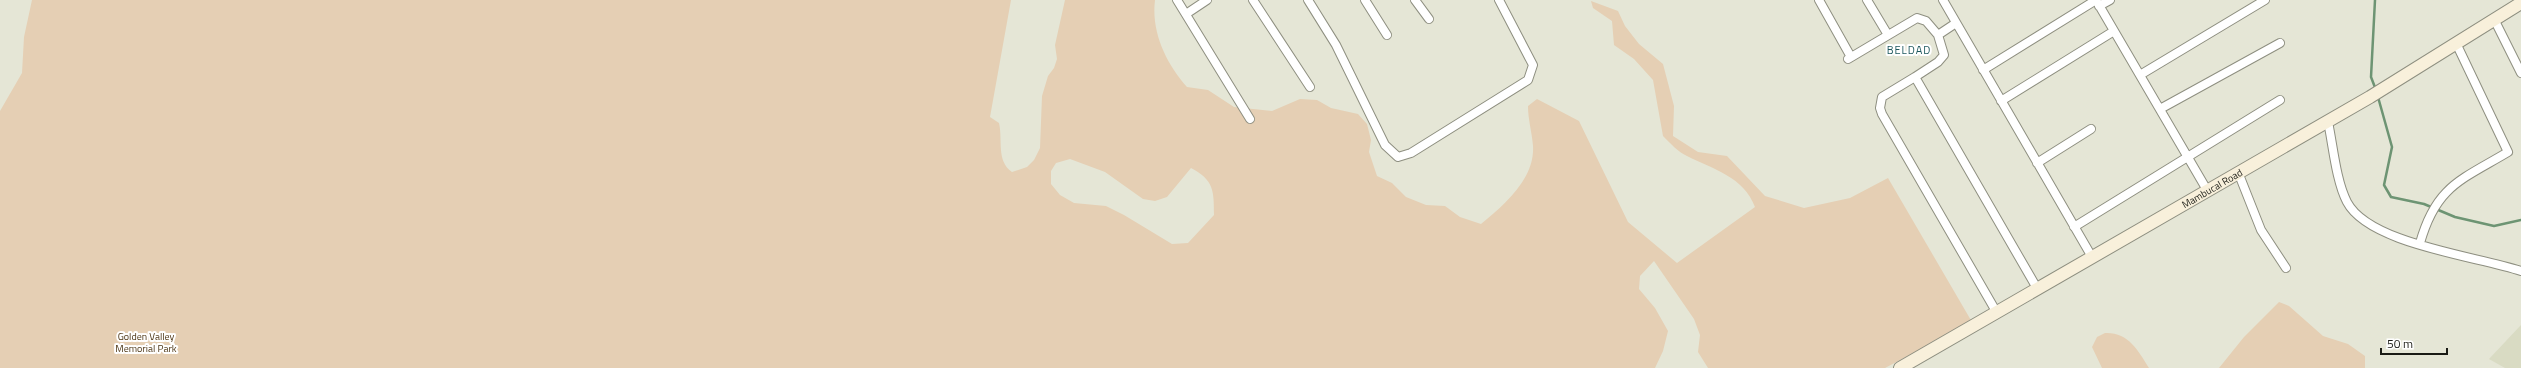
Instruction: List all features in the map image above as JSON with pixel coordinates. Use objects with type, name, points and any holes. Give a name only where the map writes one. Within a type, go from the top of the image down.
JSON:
[{"type":"main road","name":"Mambucal Road","points":[[1907,366],[2207,190],[2382,90],[2521,2]]},
{"type":"street","points":[[1177,0],[1250,119]]},
{"type":"street","points":[[1186,14],[1207,0]]},
{"type":"street","points":[[1253,0],[1310,87]]},
{"type":"street","points":[[1308,0],[1336,45],[1385,145],[1398,157],[1411,153],[1528,80],[1534,65],[1499,0]]},
{"type":"street","points":[[1365,0],[1387,35]]},
{"type":"street","points":[[1415,0],[1429,19]]},
{"type":"street","points":[[1818,0],[1850,58],[1917,18],[1926,21],[1938,35],[1944,55],[1938,62],[1882,97],[1880,108],[1882,114],[1997,313]]},
{"type":"street","points":[[1867,0],[1888,35]]},
{"type":"street","points":[[1943,0],[2092,257]]},
{"type":"street","points":[[1983,70],[2097,2],[2110,0]]},
{"type":"street","points":[[2140,75],[2265,0]]},
{"type":"street","points":[[2097,2],[2207,190]]},
{"type":"street","points":[[2494,19],[2521,73]]},
{"type":"street","points":[[1938,35],[1956,23]]},
{"type":"street","points":[[2001,101],[2114,31]]},
{"type":"street","points":[[2160,108],[2280,43]]},
{"type":"street","points":[[2420,243],[2435,204],[2461,180],[2508,152],[2456,43]]},
{"type":"street","points":[[1915,77],[2038,290]]},
{"type":"street","points":[[2074,227],[2280,100]]},
{"type":"street","points":[[2328,122],[2344,195],[2354,212],[2378,230],[2521,271]]},
{"type":"street","points":[[2037,163],[2091,129]]},
{"type":"street","points":[[2238,172],[2261,230],[2286,268]]},
{"type":"shaded area","points":[[2521,325],[2521,368],[2505,368],[2489,359]]},
{"type":"green space","name":"Golden Valley Memorial Park","points":[[32,0],[1011,0],[990,117],[999,123],[1002,156],[1007,167],[1012,172],[1027,167],[1034,160],[1040,148],[1042,96],[1048,76],[1054,68],[1057,59],[1055,45],[1065,0],[1155,0],[1155,24],[1162,46],[1179,78],[1187,87],[1208,90],[1234,107],[1272,111],[1300,99],[1317,100],[1331,108],[1358,114],[1367,124],[1371,140],[1369,152],[1377,176],[1392,183],[1406,197],[1426,205],[1445,206],[1460,217],[1481,224],[1508,200],[1523,180],[1529,169],[1533,146],[1528,106],[1537,99],[1579,121],[1628,222],[1677,263],[1755,207],[1750,197],[1736,181],[1684,154],[1663,136],[1653,80],[1634,59],[1614,45],[1612,21],[1593,8],[1591,1],[1618,11],[1625,26],[1639,44],[1663,64],[1674,106],[1673,136],[1698,152],[1727,156],[1765,196],[1804,208],[1850,198],[1888,178],[1972,322],[1885,368],[1708,368],[1698,352],[1700,335],[1694,319],[1654,261],[1640,276],[1639,289],[1655,308],[1668,331],[1663,351],[1655,368],[0,368],[0,111],[22,73],[24,37]],"holes":[[[1070,159],[1105,172],[1143,199],[1155,201],[1167,197],[1191,168],[1199,172],[1211,187],[1214,199],[1214,215],[1188,243],[1172,244],[1106,206],[1074,203],[1060,195],[1051,184],[1051,171],[1056,163]]]},
{"type":"green space","points":[[2279,302],[2289,306],[2323,336],[2348,344],[2365,356],[2365,368],[2219,368],[2244,337]]},
{"type":"green space","points":[[2105,333],[2113,333],[2132,343],[2149,368],[2102,368],[2092,347],[2097,337]]},
{"type":"waterway","points":[[2375,0],[2371,77],[2376,90]]},
{"type":"waterway","points":[[2378,97],[2392,147],[2384,185],[2391,197],[2424,204],[2455,217],[2494,226],[2521,220]]},
{"type":"district","name":"BELDAD","points":[[1909,50]]}]
